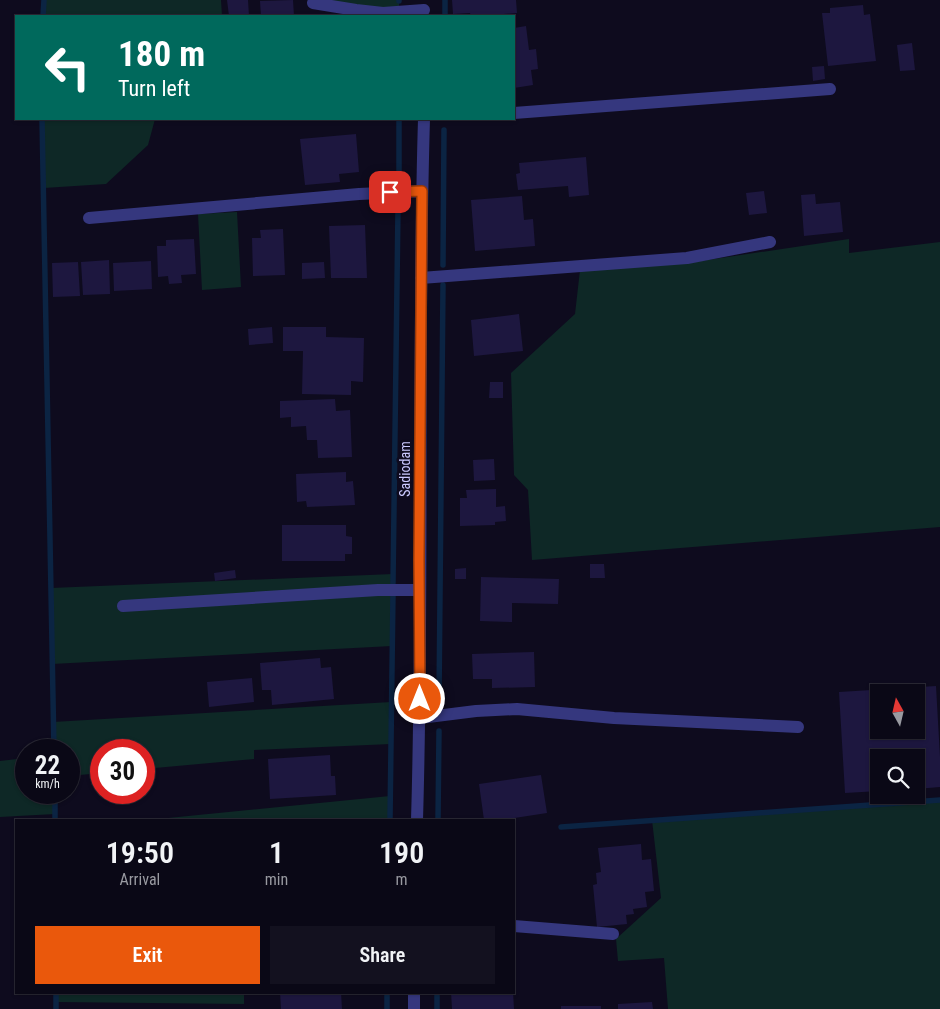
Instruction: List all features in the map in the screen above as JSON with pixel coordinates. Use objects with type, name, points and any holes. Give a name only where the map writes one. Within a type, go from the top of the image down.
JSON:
[{"type":"street","points":[[314,2],[383,13],[424,9]]},
{"type":"street","points":[[515,113],[830,89]]},
{"type":"street","name":"Sadiodam","points":[[417,819],[420,718],[421,278],[424,120]]},
{"type":"street","points":[[89,218],[359,194],[422,191]]},
{"type":"street","points":[[421,278],[687,258],[770,242]]},
{"type":"street","points":[[123,606],[378,590],[419,590]]},
{"type":"street","points":[[420,718],[476,711],[518,709],[614,718],[798,727]]},
{"type":"street","points":[[515,926],[614,934]]},
{"type":"street","points":[[414,994],[414,1009]]},
{"type":"green space","points":[[44,0],[221,0],[222,15],[43,15]]},
{"type":"green space","points":[[320,0],[399,0],[399,8],[375,9]]},
{"type":"green space","points":[[42,120],[155,120],[148,145],[106,184],[44,188]]},
{"type":"green space","points":[[237,212],[241,287],[202,290],[198,214]]},
{"type":"green space","points":[[849,239],[849,253],[940,242],[940,527],[532,560],[528,490],[514,475],[511,373],[575,314],[580,270],[687,263]]},
{"type":"green space","points":[[393,574],[392,646],[52,664],[51,588]]},
{"type":"green space","points":[[391,702],[391,744],[254,750],[254,759],[155,768],[155,739],[90,739],[90,774],[80,775],[80,739],[54,739],[53,722]]},
{"type":"green space","points":[[15,759],[15,804],[55,804],[55,814],[0,817],[0,761]]},
{"type":"green space","points":[[390,796],[390,819],[158,819]]},
{"type":"green space","points":[[940,800],[940,1009],[668,1009],[664,958],[618,961],[616,939],[661,898],[652,820],[882,804],[925,804],[925,801]]},
{"type":"green space","points":[[56,994],[244,994],[244,1004],[56,1002]]},
{"type":"building","points":[[227,0],[248,0],[249,15],[229,15]]},
{"type":"building","points":[[293,0],[294,15],[261,15],[260,1]]},
{"type":"building","points":[[452,0],[516,0],[517,13],[490,15],[453,14]]},
{"type":"building","points":[[863,5],[864,15],[870,14],[876,61],[828,66],[822,13],[830,13],[830,8]]},
{"type":"building","points":[[526,26],[529,50],[536,49],[538,69],[531,70],[533,85],[515,88],[515,28]]},
{"type":"building","points":[[912,43],[915,70],[900,71],[897,45]]},
{"type":"building","points":[[824,66],[825,79],[813,81],[812,67]]},
{"type":"building","points":[[356,134],[359,172],[339,174],[340,182],[305,185],[300,139]]},
{"type":"building","points":[[586,157],[589,195],[569,197],[568,186],[518,190],[516,174],[520,173],[519,163]]},
{"type":"building","points":[[764,191],[767,213],[749,215],[746,193]]},
{"type":"building","points":[[815,194],[816,204],[840,202],[843,232],[804,236],[801,195]]},
{"type":"building","points":[[522,196],[524,220],[533,219],[535,246],[475,251],[471,200]]},
{"type":"building","points":[[365,225],[367,278],[331,278],[329,226]]},
{"type":"building","points":[[283,229],[285,275],[253,276],[252,238],[261,238],[260,230]]},
{"type":"building","points":[[194,239],[196,274],[181,275],[182,283],[169,284],[168,276],[158,277],[157,246],[166,246],[166,240]]},
{"type":"building","points":[[109,260],[110,294],[83,295],[81,262]]},
{"type":"building","points":[[151,261],[152,289],[114,291],[113,263]]},
{"type":"building","points":[[78,262],[80,296],[53,297],[52,263]]},
{"type":"building","points":[[324,262],[325,278],[302,279],[302,263]]},
{"type":"building","points":[[519,314],[523,351],[474,356],[471,320]]},
{"type":"building","points":[[272,327],[273,343],[249,345],[248,329]]},
{"type":"building","points":[[283,327],[326,327],[326,337],[364,338],[363,382],[351,381],[351,395],[302,394],[303,351],[283,351]]},
{"type":"building","points":[[490,382],[503,382],[503,398],[489,398]]},
{"type":"building","points":[[335,399],[336,411],[350,410],[352,457],[318,458],[317,440],[307,440],[306,426],[291,427],[291,417],[280,418],[280,401]]},
{"type":"building","points":[[494,459],[495,480],[474,481],[473,460]]},
{"type":"building","points":[[346,472],[346,482],[353,481],[355,505],[307,507],[306,501],[297,502],[296,474]]},
{"type":"building","points":[[496,489],[496,507],[505,506],[506,521],[495,522],[495,525],[460,526],[460,498],[467,498],[466,490]]},
{"type":"building","points":[[282,525],[346,525],[346,536],[352,537],[352,554],[345,554],[345,561],[282,561]]},
{"type":"building","points":[[590,564],[604,564],[605,578],[590,578]]},
{"type":"building","points":[[466,568],[466,579],[455,579],[455,569]]},
{"type":"building","points":[[235,570],[236,578],[215,581],[214,573]]},
{"type":"building","points":[[481,577],[559,579],[558,604],[512,603],[512,622],[480,621]]},
{"type":"building","points":[[534,652],[535,687],[492,688],[492,679],[473,679],[472,654]]},
{"type":"building","points":[[320,658],[321,668],[331,667],[334,699],[272,705],[271,690],[262,690],[260,663]]},
{"type":"building","points":[[252,678],[254,702],[209,707],[207,682]]},
{"type":"building","points":[[936,686],[940,787],[925,788],[925,749],[870,749],[870,792],[845,793],[839,692],[870,690],[870,739],[925,739],[925,687]]},
{"type":"building","points":[[330,755],[331,776],[335,776],[336,795],[270,799],[268,759]]},
{"type":"building","points":[[541,775],[547,813],[508,819],[484,819],[479,784]]},
{"type":"building","points":[[641,844],[642,860],[651,859],[654,891],[645,892],[647,907],[633,909],[634,914],[626,915],[627,924],[597,927],[593,885],[597,884],[596,873],[601,872],[598,848]]},
{"type":"building","points":[[280,994],[341,994],[342,1009],[281,1009]]},
{"type":"building","points":[[451,994],[513,994],[514,1009],[452,1009]]},
{"type":"building","points":[[652,1002],[653,1009],[618,1009],[618,1004]]},
{"type":"building","points":[[561,1006],[601,1006],[601,1009],[561,1009]]},
{"type":"waterway","points":[[43,15],[44,0]]},
{"type":"waterway","points":[[445,0],[445,15]]},
{"type":"waterway","points":[[42,120],[54,739]]},
{"type":"waterway","points":[[399,120],[399,175]]},
{"type":"waterway","points":[[443,265],[444,130]]},
{"type":"waterway","points":[[393,583],[398,209]]},
{"type":"waterway","points":[[439,699],[443,285]]},
{"type":"waterway","points":[[390,819],[393,594]]},
{"type":"waterway","points":[[438,819],[439,731]]},
{"type":"waterway","points":[[561,827],[940,800]]},
{"type":"waterway","points":[[55,804],[55,819]]},
{"type":"waterway","points":[[56,994],[56,1009]]},
{"type":"waterway","points":[[387,994],[387,1009]]},
{"type":"waterway","points":[[437,994],[437,1009]]},
{"type":"route","points":[[390,192],[422,191],[419,560],[420,699]]}]
